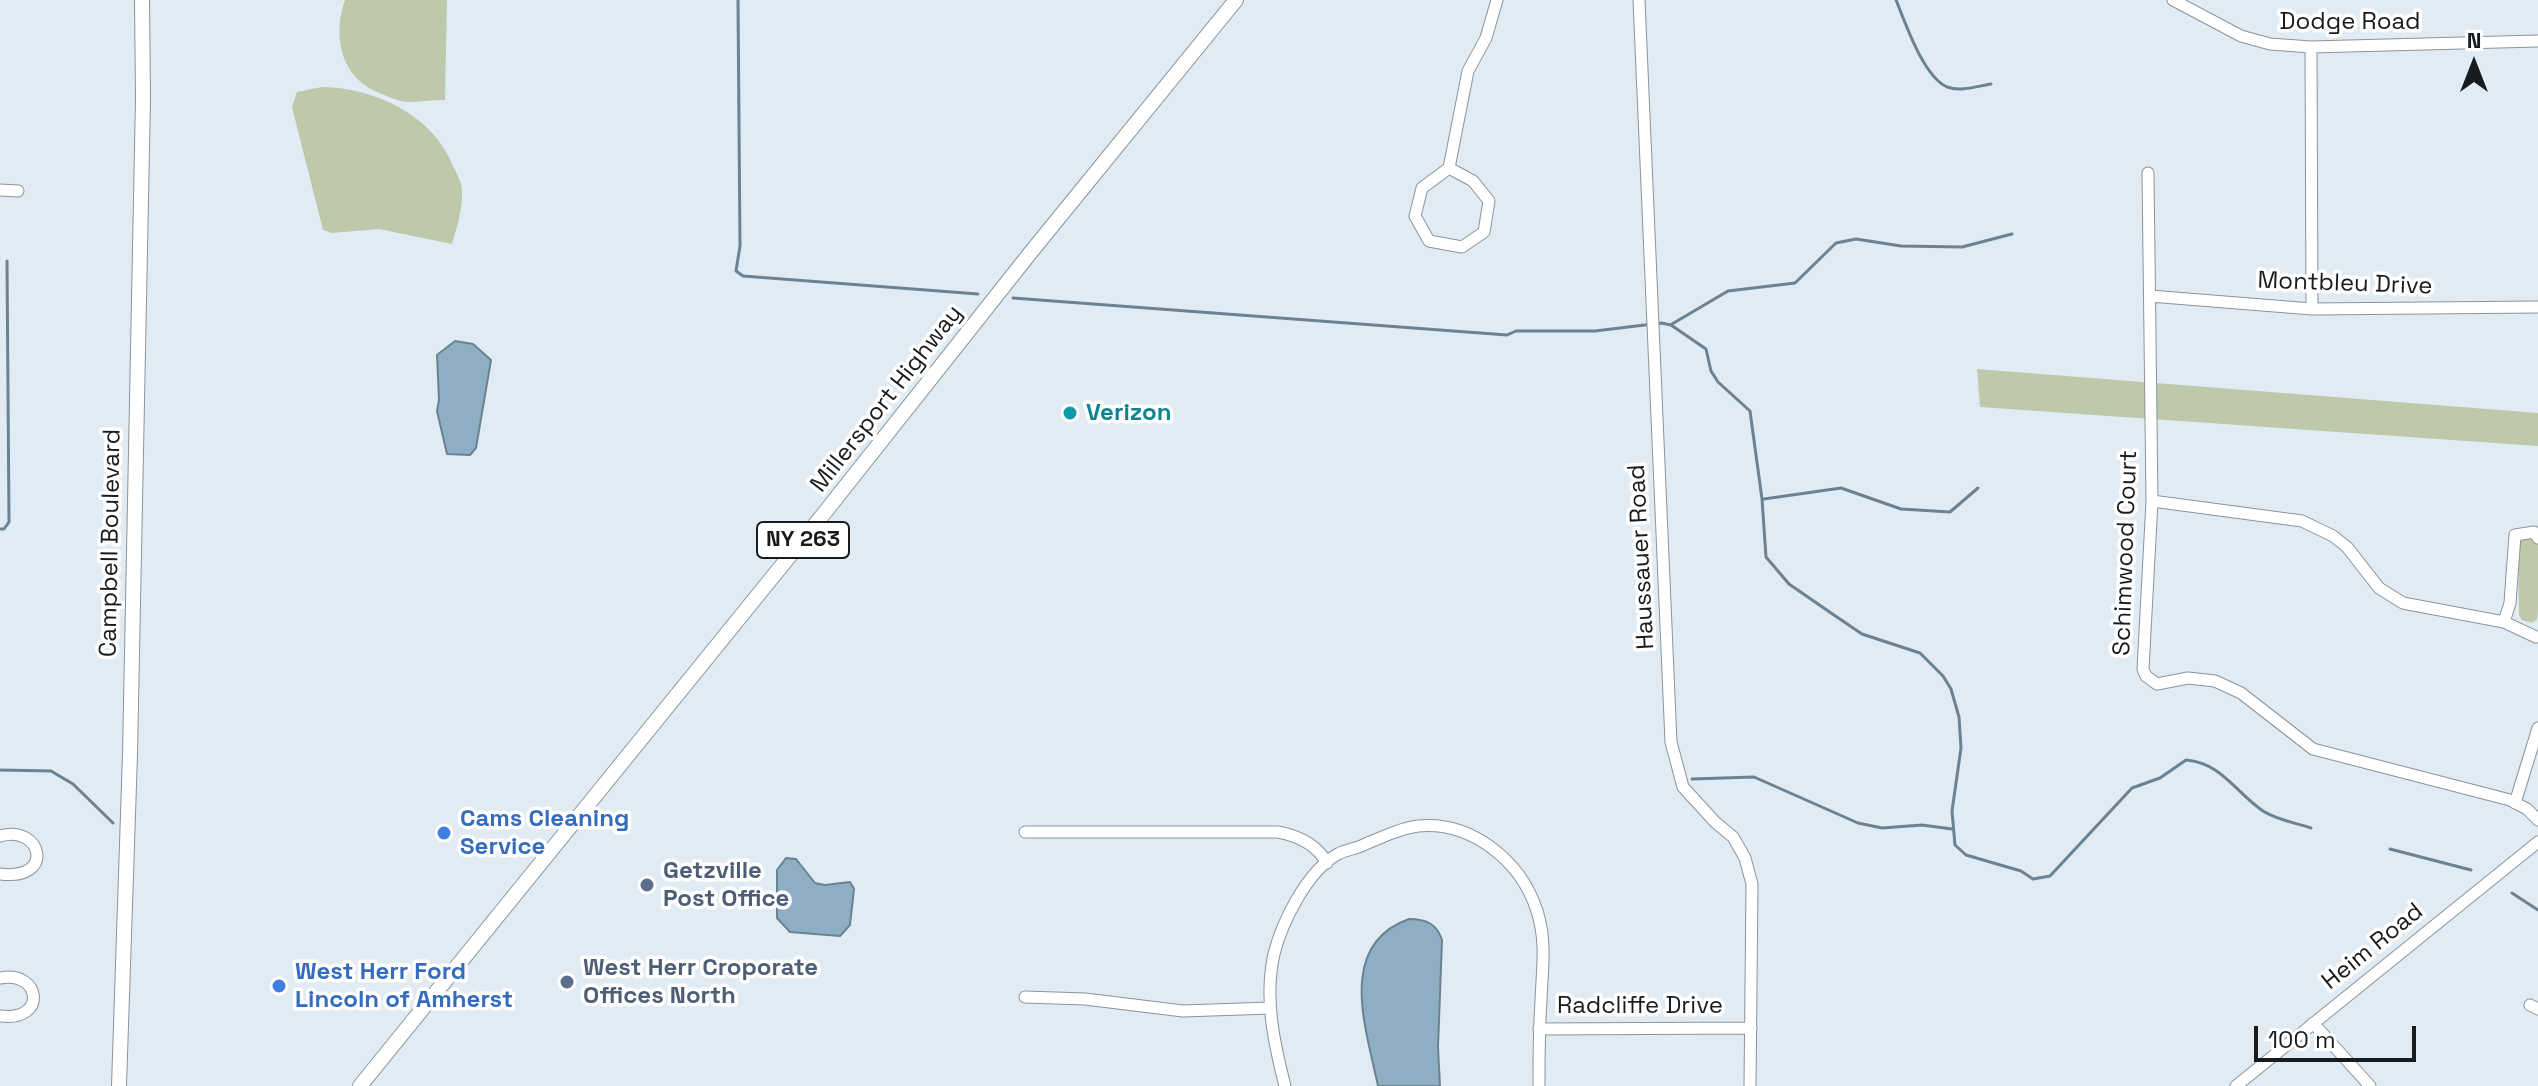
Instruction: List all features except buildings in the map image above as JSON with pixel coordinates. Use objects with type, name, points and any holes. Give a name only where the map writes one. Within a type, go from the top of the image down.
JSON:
[{"type":"main road","name":"Campbell Boulevard","points":[[119,1086],[130,754],[143,111],[142,0]]},
{"type":"main road","name":"Millersport Highway","points":[[360,1086],[1236,0]]},
{"type":"street","points":[[1449,168],[1473,181],[1489,201],[1484,232],[1462,247],[1429,241],[1415,216],[1422,188],[1449,168],[1468,71],[1486,38],[1497,0]]},
{"type":"street","name":"Haussauer Road","points":[[1639,0],[1671,742],[1683,787],[1733,837],[1745,858],[1752,884],[1750,1086]]},
{"type":"street","name":"Dodge Road","points":[[2173,0],[2241,36],[2270,44],[2311,47],[2538,41]]},
{"type":"street","points":[[2311,47],[2312,309]]},
{"type":"street","name":"Schimwood Court","points":[[2148,173],[2152,501],[2143,669],[2157,684],[2188,678],[2215,681],[2241,693],[2313,749],[2515,803]]},
{"type":"street","points":[[0,190],[18,191]]},
{"type":"street","name":"Montbleu Drive","points":[[2150,296],[2312,309],[2538,307]]},
{"type":"street","points":[[2152,501],[2302,521],[2333,536],[2347,547],[2379,588],[2403,603],[2504,622],[2537,639]]},
{"type":"street","points":[[2504,622],[2510,603],[2515,535],[2534,532],[2538,538]]},
{"type":"street","points":[[2538,728],[2515,803],[2538,820]]},
{"type":"street","points":[[1285,1086],[1270,1008],[1271,972],[1281,931],[1301,894],[1327,863],[1338,854],[1399,830],[1418,826],[1452,828],[1482,840],[1520,877],[1530,893],[1541,923],[1545,963],[1539,1029]]},
{"type":"street","points":[[1025,832],[1278,832],[1299,838],[1321,852],[1327,863]]},
{"type":"street","points":[[0,836],[27,837],[34,843],[37,852],[36,861],[25,874],[0,874]]},
{"type":"street","name":"Heim Road","points":[[2236,1086],[2538,842]]},
{"type":"street","points":[[0,978],[23,980],[32,987],[34,998],[32,1007],[24,1015],[16,1018],[0,1016]]},
{"type":"street","points":[[1025,997],[1085,999],[1183,1011],[1270,1008]]},
{"type":"street","points":[[2313,1023],[2370,1086]]},
{"type":"street","name":"Radcliffe Drive","points":[[1539,1086],[1539,1029],[1751,1028]]},
{"type":"green space","points":[[345,0],[447,0],[445,100],[403,101],[382,94],[357,79],[343,56],[340,42]]},
{"type":"green space","points":[[322,87],[381,99],[417,119],[432,132],[444,148],[461,186],[461,210],[452,244],[379,229],[332,233],[323,230],[292,107],[297,92]]},
{"type":"green space","points":[[1977,369],[2538,413],[2538,446],[1980,407]]},
{"type":"green space","points":[[2527,536],[2538,544],[2538,610],[2537,619],[2532,623],[2522,620],[2519,615],[2518,550]]},
{"type":"water","points":[[455,341],[473,344],[491,360],[476,448],[470,455],[447,454],[437,411],[437,355]]},
{"type":"water","points":[[786,858],[796,859],[815,883],[850,882],[854,889],[850,925],[840,936],[790,932],[777,918],[777,870]]},
{"type":"water","points":[[1409,919],[1430,924],[1442,940],[1438,1047],[1440,1086],[1378,1086],[1363,1015],[1364,968],[1372,948],[1386,931]]},
{"type":"waterway","points":[[738,0],[740,246],[736,271],[743,276],[978,294]]},
{"type":"waterway","points":[[1896,0],[1916,48],[1938,81],[1958,89],[1991,84]]},
{"type":"waterway","points":[[1672,324],[1728,291],[1795,283],[1836,243],[1856,239],[1901,246],[1962,247],[2012,234]]},
{"type":"waterway","points":[[0,529],[4,529],[9,522],[7,261]]},
{"type":"waterway","points":[[1013,298],[1507,335],[1516,331],[1595,331],[1661,323],[1671,325],[1706,349],[1711,371],[1718,382],[1750,411],[1766,557],[1789,584],[1862,634],[1920,653],[1943,676],[1951,689],[1959,717],[1961,748],[1952,811],[1955,845],[1966,855],[2021,871],[2033,879],[2050,876],[2132,788],[2160,778],[2186,760],[2199,762],[2219,773],[2268,814],[2311,828]]},
{"type":"waterway","points":[[1764,499],[1841,488],[1901,509],[1950,512],[1978,488]]},
{"type":"waterway","points":[[0,770],[51,771],[73,784],[113,823]]},
{"type":"waterway","points":[[1692,779],[1754,777],[1858,823],[1882,828],[1922,825],[1952,829]]},
{"type":"waterway","points":[[2390,849],[2471,870]]},
{"type":"waterway","points":[[2512,893],[2538,910]]},
{"type":"place","name":"Verizon","points":[[1070,413]]},
{"type":"place","name":"Cams Cleaning Service","points":[[444,833]]},
{"type":"place","name":"Getzville Post Office","points":[[647,885]]},
{"type":"place","name":"West Herr Croporate Offices North","points":[[567,982]]},
{"type":"place","name":"West Herr Ford Lincoln of Amherst","points":[[279,986]]}]
